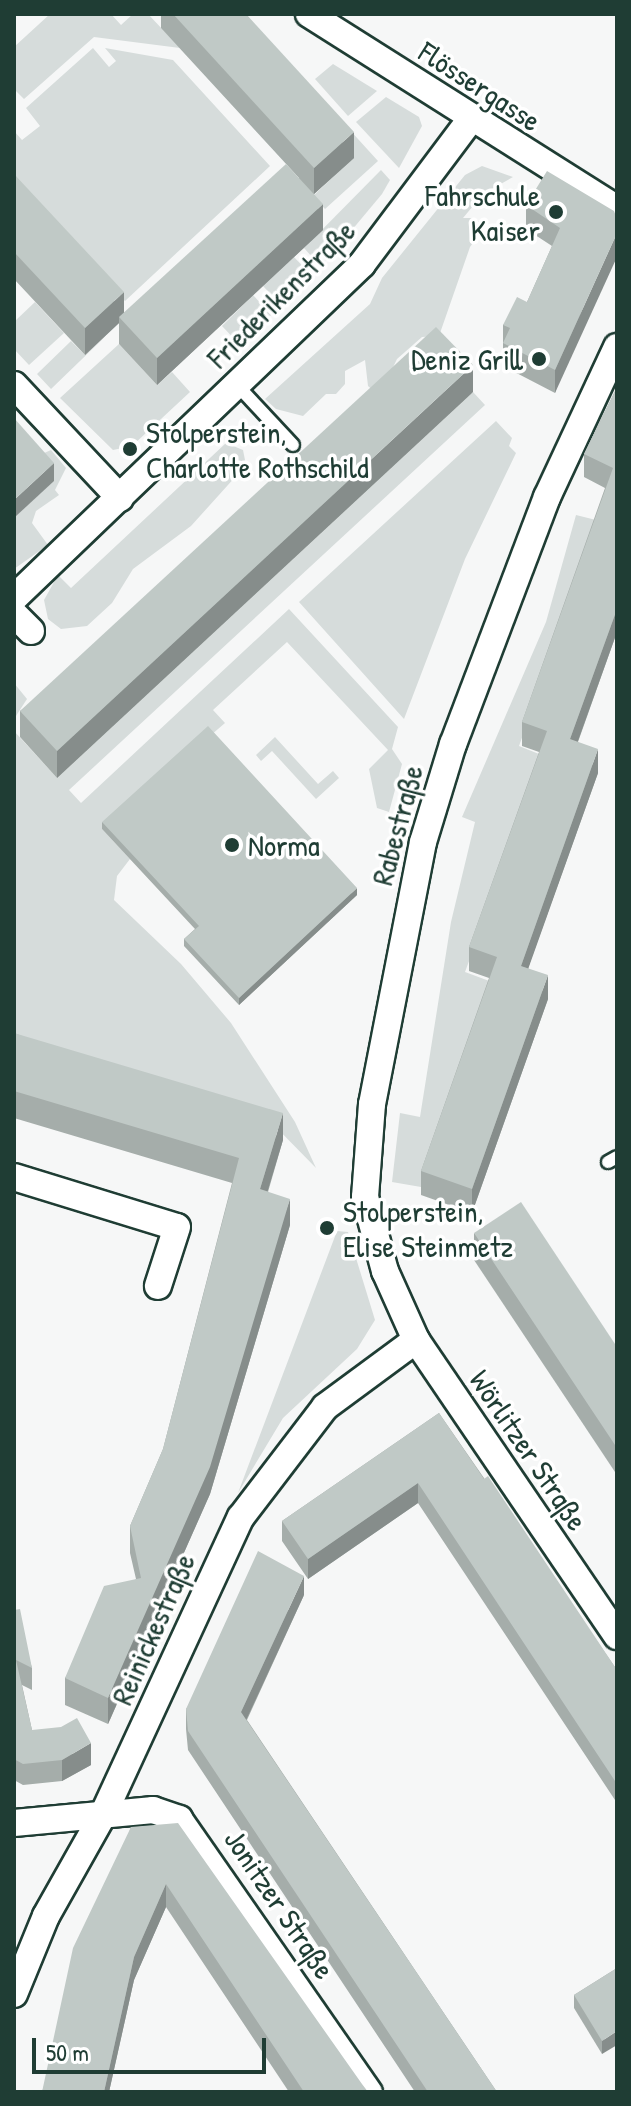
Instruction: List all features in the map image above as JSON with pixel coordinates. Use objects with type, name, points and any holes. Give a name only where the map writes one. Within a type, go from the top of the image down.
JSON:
[{"type":"street","name":"Flössergasse","points":[[309,14],[470,120],[617,209]]},
{"type":"street","name":"Friederikenstraße","points":[[14,598],[362,264],[470,120]]},
{"type":"street","name":"Rabestraße","points":[[416,1340],[385,1271],[365,1197],[372,1104],[394,976],[423,842],[453,744],[547,497],[617,347]]},
{"type":"street","points":[[14,385],[120,498]]},
{"type":"street","points":[[14,1177],[177,1227],[158,1286]]},
{"type":"street","name":"Wörlitzer Straße","points":[[416,1340],[617,1636]]},
{"type":"street","name":"Reinickestraße","points":[[14,1994],[46,1916],[103,1815],[241,1517],[325,1407],[416,1340]]},
{"type":"street","name":"Jonitzer Straße","points":[[14,1823],[153,1810],[179,1819],[369,2092]]},
{"type":"lane","points":[[237,385],[293,445]]},
{"type":"shaded area","points":[[50,14],[111,14],[121,25],[133,14],[148,14],[180,48],[94,37],[24,99],[14,89],[14,47]]},
{"type":"shaded area","points":[[93,48],[109,67],[116,61],[105,48],[173,60],[270,166],[125,301],[14,184],[14,131],[22,140],[40,126],[26,108]]},
{"type":"shaded area","points":[[333,64],[377,91],[348,116],[315,79]]},
{"type":"shaded area","points":[[386,97],[419,117],[422,126],[399,168],[356,122]]},
{"type":"shaded area","points":[[348,128],[378,161],[325,209],[313,196],[353,158]]},
{"type":"shaded area","points":[[482,166],[513,177],[483,194],[463,218],[475,218],[484,227],[470,247],[439,336],[422,337],[397,359],[379,396],[368,386],[365,360],[345,371],[345,384],[336,394],[326,394],[303,416],[276,409],[265,399],[370,304],[382,278],[465,175]]},
{"type":"shaded area","points":[[381,170],[390,180],[382,194],[321,267],[304,248]]},
{"type":"shaded area","points":[[294,257],[311,275],[281,305],[263,286]]},
{"type":"shaded area","points":[[253,295],[271,315],[240,345],[222,326]]},
{"type":"shaded area","points":[[35,302],[64,333],[29,365],[14,349],[14,322]]},
{"type":"shaded area","points":[[109,333],[51,389],[37,374],[71,341],[85,355]]},
{"type":"shaded area","points":[[119,344],[157,385],[172,372],[190,392],[132,446],[113,450],[60,398]]},
{"type":"shaded area","points":[[473,392],[485,405],[69,790],[81,803],[289,609],[398,727],[392,749],[402,764],[389,812],[377,808],[369,769],[388,750],[287,642],[213,710],[225,723],[102,829],[130,859],[117,876],[114,900],[181,964],[231,1023],[295,1122],[316,1168],[268,1119],[14,1043],[14,731],[57,778]]},
{"type":"shaded area","points":[[496,421],[512,438],[509,446],[516,453],[465,559],[404,719],[299,602]]},
{"type":"shaded area","points":[[226,443],[243,450],[246,465],[191,526],[133,569],[112,603],[87,626],[61,629],[48,619],[44,600],[58,575],[71,588]]},
{"type":"shaded area","points":[[51,450],[66,468],[55,490],[59,495],[36,511],[32,523],[48,545],[14,569],[14,518],[53,481],[33,458]]},
{"type":"shaded area","points":[[576,515],[600,521],[519,746],[544,756],[465,972],[492,982],[421,1187],[392,1182],[400,1113],[420,1117],[451,922],[475,822],[462,817],[546,622]]},
{"type":"shaded area","points":[[14,683],[27,699],[14,719]]},
{"type":"shaded area","points":[[275,737],[318,784],[333,771],[339,778],[316,799],[272,751],[261,761],[256,755]]},
{"type":"shaded area","points":[[337,1231],[348,1232],[375,1320],[357,1349],[283,1418],[238,1493]]},
{"type":"building","points":[[173,14],[246,14],[354,132],[314,168]]},
{"type":"building","points":[[286,164],[323,204],[157,358],[119,317]]},
{"type":"building","points":[[547,171],[614,211],[617,219],[617,233],[555,370],[503,343],[510,328],[503,325],[517,297],[527,302],[560,228],[526,205]]},
{"type":"building","points":[[14,174],[124,292],[85,328],[14,252]]},
{"type":"building","points":[[436,327],[473,365],[57,751],[20,711]]},
{"type":"building","points":[[617,387],[617,609],[570,739],[598,749],[521,966],[548,975],[472,1189],[421,1171],[497,957],[469,947],[547,731],[522,722],[613,468],[584,454]]},
{"type":"building","points":[[14,418],[54,463],[14,500]]},
{"type":"building","points":[[208,726],[357,888],[239,998],[184,939],[199,926],[102,822]]},
{"type":"building","points":[[14,1033],[283,1113],[260,1189],[290,1199],[210,1467],[108,1698],[65,1678],[104,1586],[141,1578],[130,1526],[163,1449],[239,1158],[14,1091]]},
{"type":"building","points":[[521,1202],[617,1347],[617,1448],[474,1233]]},
{"type":"building","points":[[439,1413],[484,1479],[488,1476],[617,1670],[617,1784],[418,1483],[308,1559],[282,1521]]},
{"type":"building","points":[[258,1551],[304,1576],[241,1712],[497,2092],[428,2092],[188,1731],[186,1709]]},
{"type":"building","points":[[20,1609],[32,1668],[16,1660],[32,1730],[61,1727],[77,1718],[91,1743],[62,1760],[23,1764],[14,1759],[14,1610]]},
{"type":"building","points":[[178,1823],[368,2092],[304,2092],[166,1884],[134,1957],[104,2092],[42,2092],[73,1948],[131,1827]]},
{"type":"building","points":[[617,1968],[617,2031],[602,2041],[574,1995]]},
{"type":"place","name":"Fahrschule Kaiser","points":[[556,212]]},
{"type":"place","name":"Deniz Grill","points":[[539,359]]},
{"type":"place","name":"Stolperstein, Charlotte Rothschild","points":[[130,449]]},
{"type":"place","name":"Norma","points":[[232,845]]},
{"type":"place","name":"Stolperstein, Elise Steinmetz","points":[[327,1228]]}]
